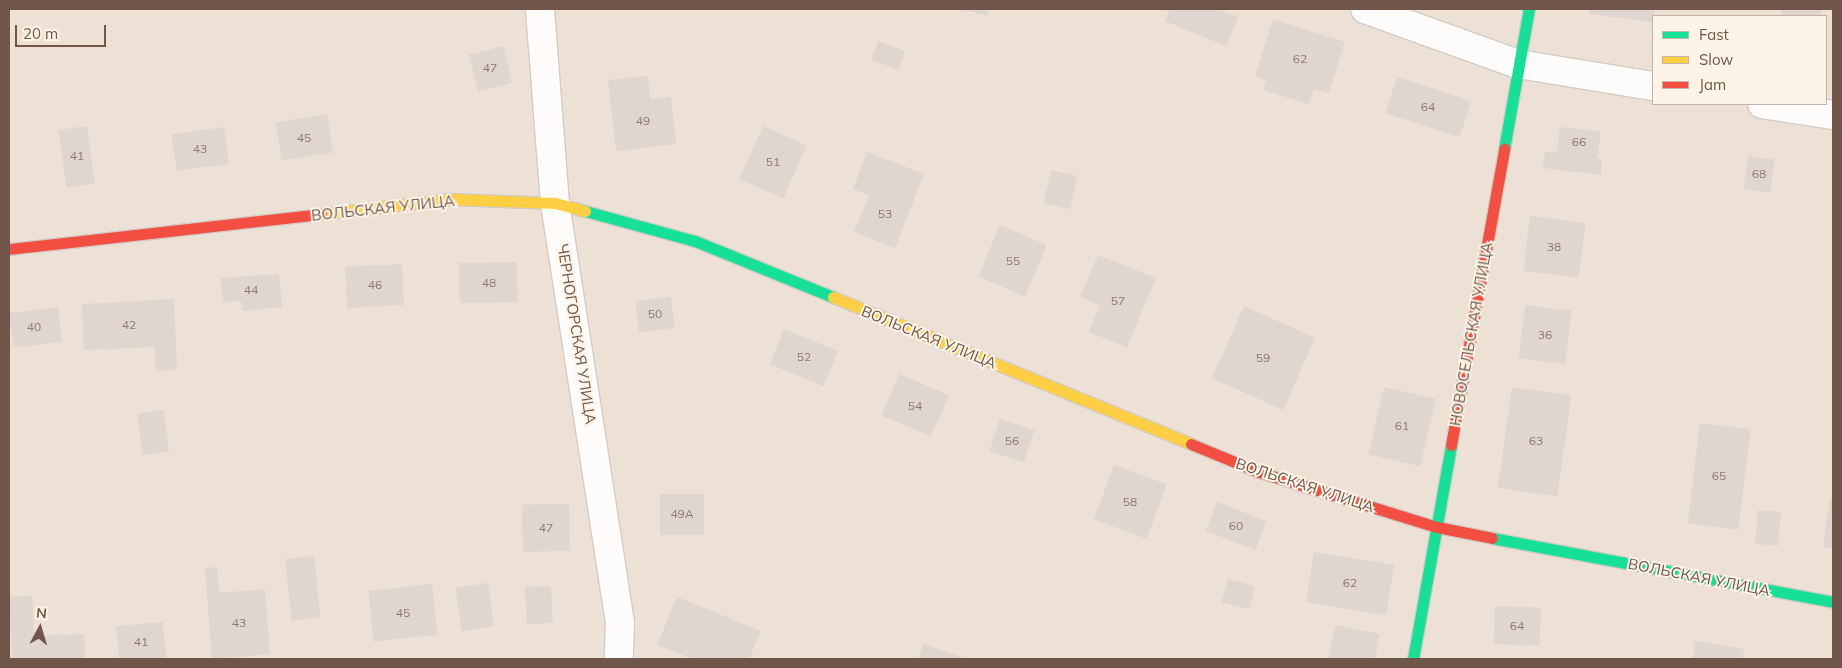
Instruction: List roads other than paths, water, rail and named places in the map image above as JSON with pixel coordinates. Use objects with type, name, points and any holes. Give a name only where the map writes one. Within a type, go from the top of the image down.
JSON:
[{"type":"street","name":"ЧЕРНОГОРСКАЯ УЛИЦА","points":[[540,9],[555,203],[564,245],[620,622],[619,659]]},
{"type":"street","points":[[1365,9],[1518,64],[1652,86]]},
{"type":"street","name":"НОВОСЕЛЬСКАЯ УЛИЦА","points":[[1413,659],[1528,9]]},
{"type":"street","points":[[1768,105],[1833,115]]},
{"type":"street","name":"ВОЛЬСКАЯ УЛИЦА","points":[[9,249],[451,199],[555,203],[695,242],[1259,472],[1437,527],[1833,602]]}]
